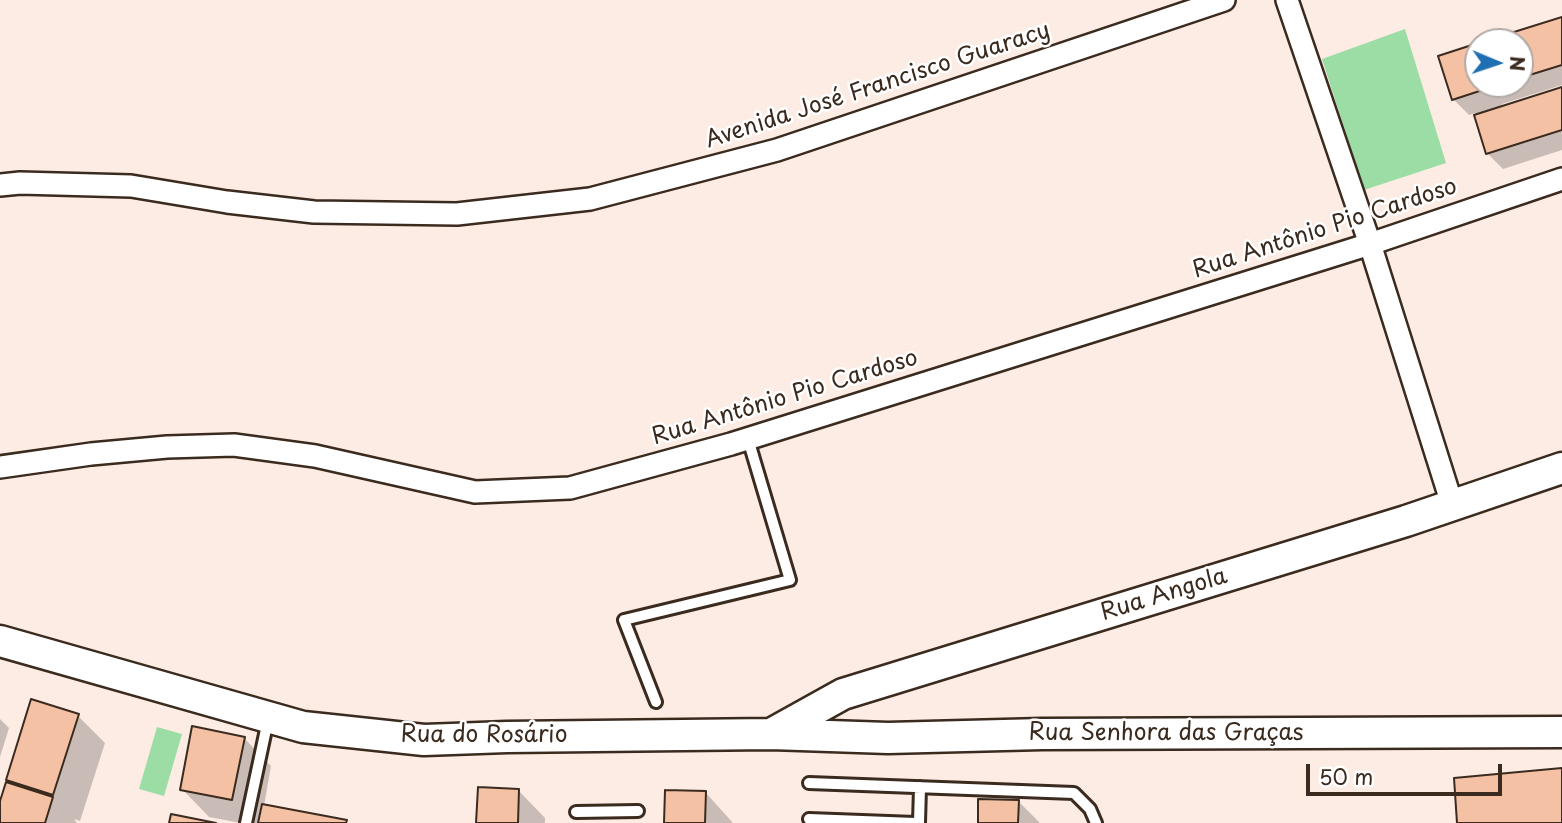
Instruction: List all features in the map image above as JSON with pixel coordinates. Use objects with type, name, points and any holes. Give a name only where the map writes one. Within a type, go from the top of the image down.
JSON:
[{"type":"street","name":"Avenida José Francisco Guaracy","points":[[0,185],[20,183],[131,186],[227,202],[327,212],[457,214],[590,199],[777,150],[1224,0]]},
{"type":"street","points":[[1287,0],[1370,244],[1452,504]]},
{"type":"street","name":"Rua Antônio Pio Cardoso","points":[[0,467],[91,453],[234,445],[315,456],[475,492],[570,488],[748,439],[1370,244],[1562,179]]},
{"type":"street","name":"Rua Angola","points":[[771,734],[843,694],[1406,521],[1562,468]]},
{"type":"street","name":"Rua do Rosário","points":[[0,641],[303,727],[424,740],[771,734]]},
{"type":"street","name":"Rua Senhora das Graças","points":[[771,734],[888,738],[1042,734],[1562,732]]},
{"type":"lane","points":[[656,702],[624,620],[790,580],[748,439]]},
{"type":"lane","points":[[246,823],[268,717]]},
{"type":"lane","points":[[809,783],[1074,793],[1090,808],[1096,823]]},
{"type":"lane","points":[[810,819],[917,823],[920,787]]},
{"type":"lane","points":[[576,812],[608,817],[638,811]]},
{"type":"green space","points":[[1405,29],[1446,163],[1364,190],[1322,59]]},
{"type":"green space","points":[[157,727],[182,734],[164,796],[139,789]]},
{"type":"building","points":[[1562,17],[1562,65],[1534,74],[1534,28],[1527,28]]},
{"type":"building","points":[[1464,48],[1464,96],[1452,100],[1438,56]]},
{"type":"building","points":[[1562,87],[1562,130],[1486,154],[1474,115]]},
{"type":"building","points":[[31,699],[79,714],[53,795],[6,780]]},
{"type":"building","points":[[192,726],[245,737],[232,800],[180,790]]},
{"type":"building","points":[[1562,768],[1562,823],[1457,823],[1454,778]]},
{"type":"building","points":[[6,782],[53,797],[45,823],[0,823],[0,801]]},
{"type":"building","points":[[478,787],[519,789],[518,823],[476,823]]},
{"type":"building","points":[[665,790],[706,791],[705,823],[664,823]]},
{"type":"building","points":[[978,799],[1019,800],[1018,823],[978,823]]},
{"type":"building","points":[[262,804],[347,820],[346,823],[258,823]]},
{"type":"building","points":[[171,814],[216,823],[169,823]]}]
